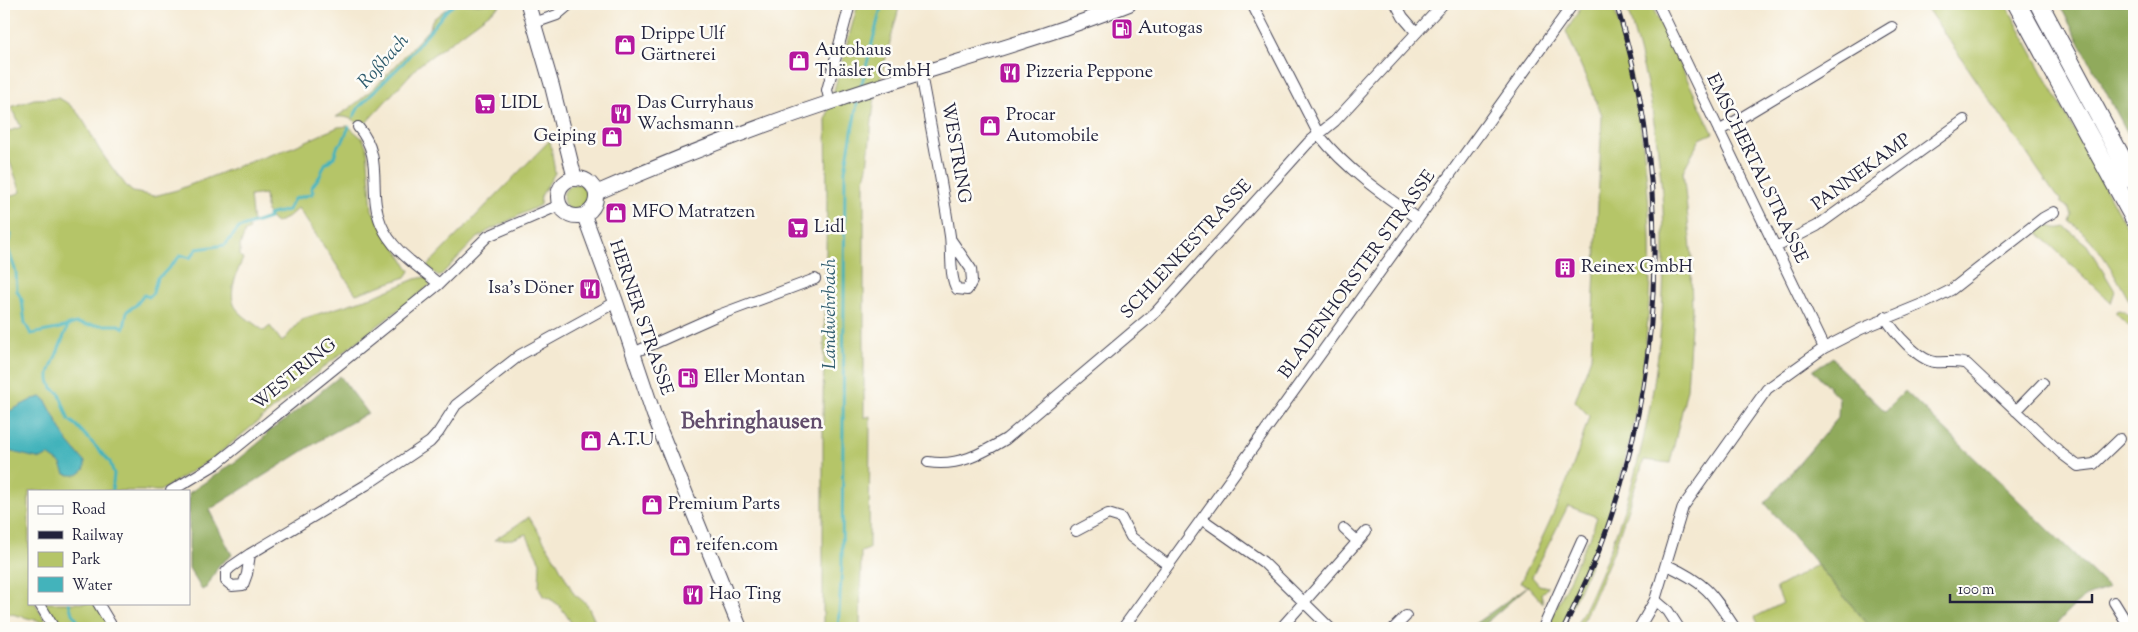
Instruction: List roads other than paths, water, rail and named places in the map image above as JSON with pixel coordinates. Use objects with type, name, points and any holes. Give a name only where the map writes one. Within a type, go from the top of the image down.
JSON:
[{"type":"highway","points":[[2017,4],[2134,218]]},
{"type":"highway","points":[[2042,7],[2134,181]]},
{"type":"main road","points":[[528,4],[574,179]]},
{"type":"main road","points":[[596,193],[712,144],[834,101],[1045,35],[1129,4]]},
{"type":"main road","points":[[574,179],[586,180],[591,184],[596,193],[594,208],[584,215],[566,213],[560,205],[558,195],[561,188],[567,182],[574,179]]},
{"type":"main road","name":"HERNER STRASSE","points":[[584,215],[678,477],[740,628]]},
{"type":"street","points":[[534,23],[557,15],[570,4]]},
{"type":"street","points":[[834,101],[827,90],[850,4]]},
{"type":"street","points":[[1252,4],[1319,134],[1329,147],[1374,188],[1418,219]]},
{"type":"street","points":[[1396,4],[1403,17],[1416,32]]},
{"type":"street","name":"SCHLENKESTRASSE","points":[[928,462],[944,464],[966,459],[984,452],[1006,439],[1156,312],[1308,143],[1335,121],[1443,4]]},
{"type":"street","name":"BLADENHORSTER STRASSE","points":[[1123,628],[1573,4]]},
{"type":"street","name":"EMSCHERTALSTRASSE","points":[[1658,4],[1824,348]]},
{"type":"street","points":[[1719,131],[1892,27]]},
{"type":"street","name":"WESTRING","points":[[921,74],[942,181],[950,240]]},
{"type":"street","name":"PANNEKAMP","points":[[1776,247],[1817,226],[1964,120]]},
{"type":"street","points":[[358,127],[366,138],[372,152],[376,209],[381,226],[389,239],[409,261],[439,284]]},
{"type":"street","name":"WESTRING","points":[[173,490],[216,464],[439,284],[488,236],[560,205]]},
{"type":"street","points":[[1638,628],[1655,600],[1683,507],[1700,480],[1767,390],[1777,380],[1824,348],[1885,317],[1926,302],[1951,290],[2043,218],[2054,212]]},
{"type":"street","points":[[633,353],[716,316],[815,279]]},
{"type":"street","points":[[250,554],[366,485],[430,442],[456,405],[520,355],[616,302]]},
{"type":"street","points":[[1885,317],[1891,327],[1920,356],[1934,362],[1960,362],[1967,364],[2062,454],[2078,466],[2094,464],[2120,438]]},
{"type":"street","points":[[2016,411],[2043,383]]},
{"type":"street","points":[[1076,531],[1108,514],[1120,518],[1131,538],[1168,565]]},
{"type":"street","points":[[1202,518],[1263,562],[1303,604],[1330,628]]},
{"type":"street","points":[[1344,529],[1357,541]]},
{"type":"street","points":[[1281,628],[1366,532]]},
{"type":"street","points":[[1543,628],[1582,541]]},
{"type":"street","points":[[1667,565],[1690,575],[1702,584],[1735,628]]},
{"type":"street","points":[[1655,600],[1668,611],[1679,628]]},
{"type":"street","points":[[2114,602],[2130,628]]},
{"type":"street","points":[[40,604],[54,628]]},
{"type":"street","points":[[99,604],[113,628]]},
{"type":"street","points":[[1394,628],[1406,616]]},
{"type":"water","points":[[41,397],[45,399],[68,442],[85,462],[85,468],[79,474],[65,474],[61,464],[48,455],[41,459],[4,450],[4,414],[33,399]]},
{"type":"waterway","name":"Roßbach","points":[[354,116],[359,107],[403,63],[447,10],[455,4]]},
{"type":"waterway","name":"Landwehrbach","points":[[861,87],[882,4]]},
{"type":"waterway","name":"Landwehrbach","points":[[838,628],[842,565],[845,171],[858,98]]},
{"type":"waterway","name":"Roßbach","points":[[4,232],[11,235],[7,246],[16,272],[17,291],[22,300],[25,323],[31,334],[76,323],[119,325],[124,328],[127,311],[136,305],[144,295],[149,297],[153,293],[157,278],[181,255],[190,258],[197,249],[225,245],[239,228],[269,218],[268,215],[288,210],[294,199],[312,194],[311,188],[320,176],[325,164],[334,157],[338,145],[342,143],[349,127]]},
{"type":"waterway","points":[[68,326],[49,373],[49,380],[52,388],[59,393],[69,420],[76,425],[110,462],[114,474],[112,490]]},
{"type":"waterway","points":[[69,604],[82,628]]},
{"type":"railway","points":[[1564,628],[1601,545],[1611,517],[1629,454],[1642,390],[1651,325],[1654,260],[1652,196],[1645,131],[1633,67],[1616,4]]},
{"type":"place","name":"Autogas","points":[[1122,29]]},
{"type":"place","name":"Drippe Ulf Gärtnerei","points":[[625,45]]},
{"type":"place","name":"Autohaus Thäsler GmbH","points":[[799,61]]},
{"type":"place","name":"Pizzeria Peppone","points":[[1010,73]]},
{"type":"place","name":"LIDL","points":[[485,104]]},
{"type":"place","name":"Das Curryhaus Wachsmann","points":[[621,114]]},
{"type":"place","name":"Procar Automobile","points":[[990,126]]},
{"type":"place","name":"Geiping","points":[[612,137]]},
{"type":"place","name":"MFO Matratzen","points":[[616,213]]},
{"type":"place","name":"Lidl","points":[[798,228]]},
{"type":"place","name":"Reinex GmbH","points":[[1565,268]]},
{"type":"place","name":"Isa’s Döner","points":[[590,289]]},
{"type":"place","name":"Eller Montan","points":[[688,378]]},
{"type":"place","name":"A.T.U","points":[[591,441]]},
{"type":"place","name":"Premium Parts","points":[[652,505]]},
{"type":"place","name":"reifen.com","points":[[680,546]]},
{"type":"place","name":"Hao Ting","points":[[693,595]]},
{"type":"district","name":"Behringhausen","points":[[752,423]]}]
